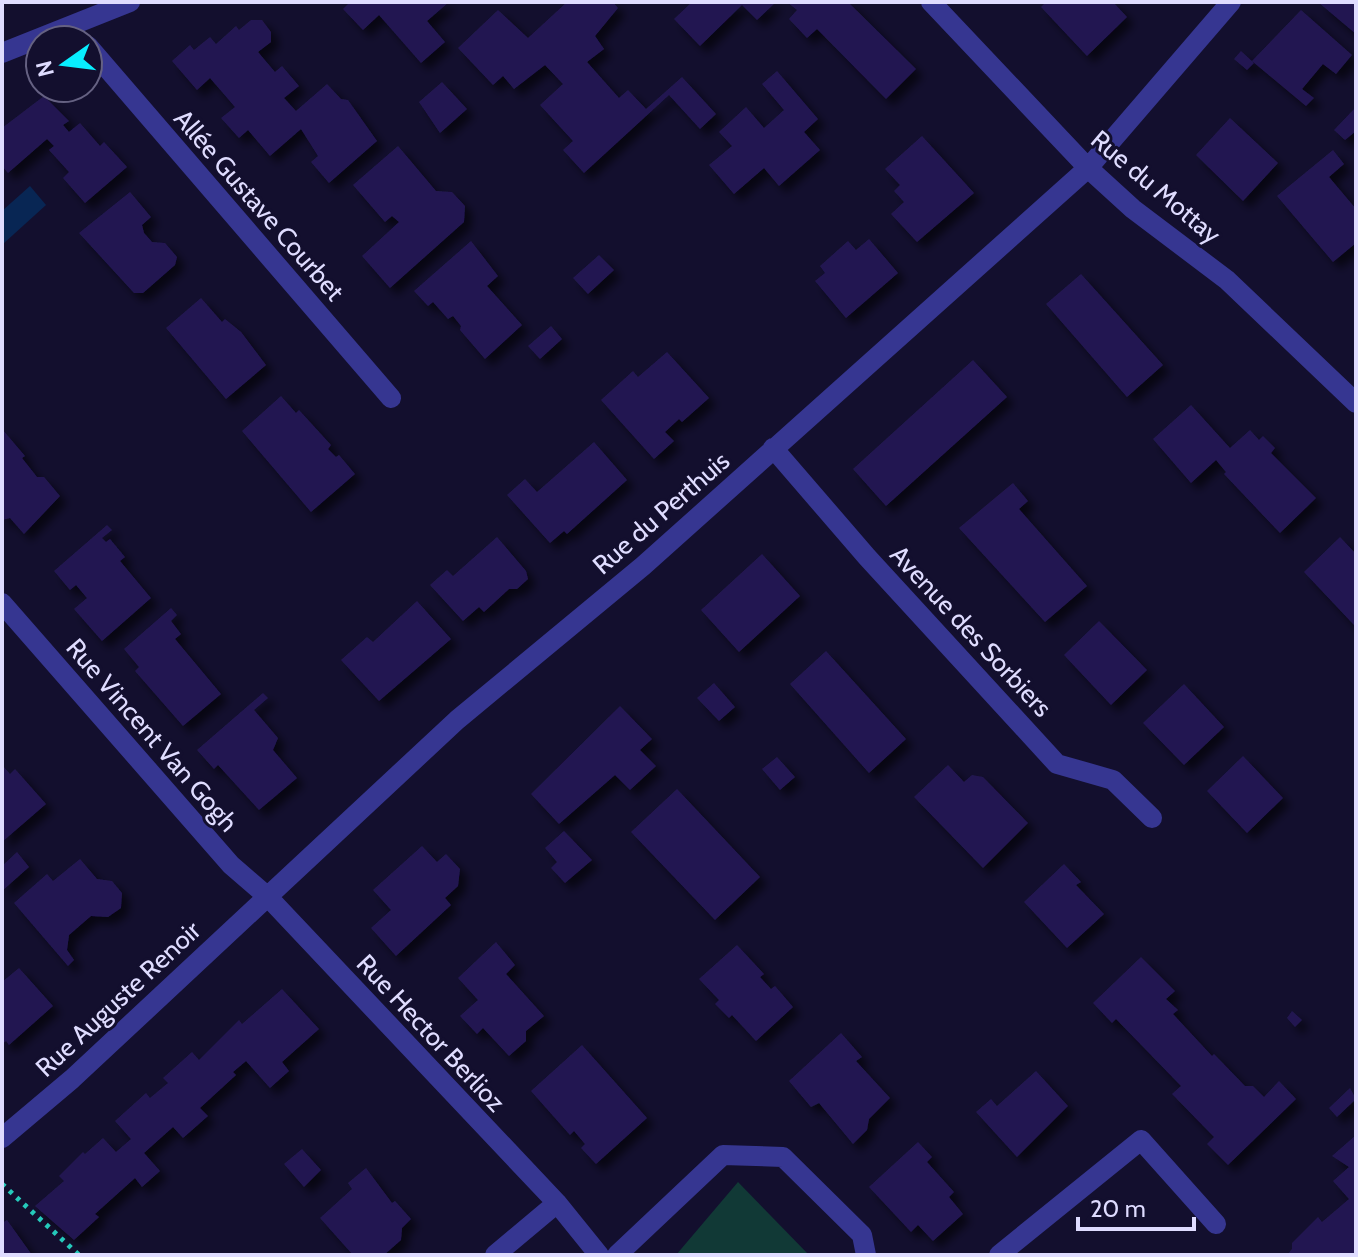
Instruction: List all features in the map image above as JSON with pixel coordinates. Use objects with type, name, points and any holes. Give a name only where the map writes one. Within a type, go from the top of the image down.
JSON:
[{"type":"street","points":[[93,24],[130,2]]},
{"type":"street","name":"Rue du Mottay","points":[[931,2],[1088,168],[1133,209],[1227,280],[1356,403]]},
{"type":"street","name":"Rue du Perthuis","points":[[268,897],[457,720],[643,566],[1088,168],[1231,2]]},
{"type":"street","points":[[2,53],[24,47]]},
{"type":"street","name":"Allée Gustave Courbet","points":[[104,65],[391,398]]},
{"type":"street","name":"Avenue des Sorbiers","points":[[773,448],[867,557],[1057,764],[1113,780],[1152,818]]},
{"type":"street","name":"Rue Vincent Van Gogh","points":[[2,603],[231,865],[268,897]]},
{"type":"street","name":"Rue Auguste Renoir","points":[[2,1138],[72,1079],[268,897]]},
{"type":"street","name":"Rue Hector Berlioz","points":[[268,897],[557,1203],[599,1255]]},
{"type":"street","points":[[999,1255],[1141,1140],[1216,1224]]},
{"type":"street","points":[[617,1255],[723,1155],[783,1157],[862,1235],[866,1255]]},
{"type":"street","points":[[495,1255],[557,1203]]},
{"type":"path","points":[[2,1184],[79,1255]]},
{"type":"green space","points":[[738,1182],[809,1255],[676,1255]]},
{"type":"water","points":[[30,186],[46,205],[3,244],[2,211]]},
{"type":"building","points":[[350,2],[449,2],[427,21],[445,42],[421,63],[379,15],[363,30],[343,9]]},
{"type":"building","points":[[567,2],[613,2],[618,8],[595,36],[604,49],[587,62],[619,98],[628,90],[646,109],[682,77],[716,114],[700,129],[669,95],[584,173],[563,150],[573,141],[540,105],[563,84],[545,65],[514,89],[503,76],[493,85],[458,48],[498,10],[528,38]]},
{"type":"building","points":[[692,2],[776,2],[757,20],[742,5],[700,46],[674,19]]},
{"type":"building","points":[[787,2],[848,2],[916,69],[886,99],[817,29],[807,38],[789,19],[797,10]]},
{"type":"building","points":[[1046,2],[1113,2],[1127,17],[1087,56],[1041,7]]},
{"type":"building","points":[[1318,2],[1356,2],[1356,34]]},
{"type":"building","points":[[1301,10],[1352,55],[1336,74],[1323,64],[1302,89],[1314,98],[1306,106],[1252,61]]},
{"type":"building","points":[[251,20],[262,20],[271,32],[271,42],[258,52],[275,72],[282,66],[299,86],[284,98],[296,111],[327,84],[341,99],[348,100],[377,141],[329,183],[311,162],[318,156],[301,129],[270,156],[248,130],[239,138],[221,118],[235,107],[210,78],[197,90],[172,61],[190,45],[194,50],[210,37],[216,44],[236,26],[239,30]]},
{"type":"building","points":[[1241,51],[1254,63],[1247,70],[1234,59]]},
{"type":"building","points":[[777,71],[818,119],[804,132],[820,150],[779,186],[764,168],[734,194],[709,165],[732,146],[719,132],[746,107],[764,128],[784,110],[762,84]]},
{"type":"building","points":[[442,82],[467,109],[440,133],[419,102]]},
{"type":"building","points":[[34,104],[52,104],[69,121],[63,125],[69,132],[80,123],[100,146],[104,142],[127,167],[85,203],[63,178],[69,172],[49,150],[54,146],[47,139],[8,173],[2,166],[2,128]]},
{"type":"building","points":[[1356,107],[1356,131],[1345,140],[1334,130]]},
{"type":"building","points":[[1230,118],[1278,163],[1243,201],[1196,155]]},
{"type":"building","points":[[922,136],[974,193],[917,242],[891,214],[904,202],[894,191],[900,185],[885,169]]},
{"type":"building","points":[[398,146],[436,191],[452,192],[465,206],[464,222],[390,288],[362,256],[399,222],[392,216],[385,222],[353,185]]},
{"type":"building","points":[[1333,150],[1344,164],[1329,177],[1356,209],[1356,243],[1333,262],[1277,196]]},
{"type":"building","points":[[130,192],[151,217],[142,225],[144,233],[152,242],[165,243],[177,257],[175,265],[143,293],[134,293],[79,233]]},
{"type":"building","points":[[869,239],[898,273],[846,318],[815,281],[825,273],[820,266],[848,241],[856,250]]},
{"type":"building","points":[[471,241],[498,276],[487,286],[522,325],[485,359],[460,330],[461,326],[453,316],[448,319],[433,302],[428,306],[414,291]]},
{"type":"building","points":[[599,255],[614,270],[588,294],[573,278]]},
{"type":"building","points":[[1081,274],[1163,365],[1127,397],[1046,304]]},
{"type":"building","points":[[201,298],[222,322],[225,319],[241,332],[266,365],[226,399],[166,328]]},
{"type":"building","points":[[551,326],[562,339],[540,359],[528,346]]},
{"type":"building","points":[[667,352],[709,398],[682,422],[679,419],[665,432],[674,441],[654,459],[601,400],[633,371],[638,377]]},
{"type":"building","points":[[973,360],[1007,397],[886,506],[853,469]]},
{"type":"building","points":[[281,396],[296,413],[299,410],[331,445],[328,449],[336,457],[339,455],[355,474],[311,512],[242,431]]},
{"type":"building","points":[[1191,405],[1230,448],[1250,430],[1259,440],[1263,436],[1275,448],[1271,453],[1316,498],[1280,533],[1224,474],[1226,472],[1216,460],[1191,483],[1153,439]]},
{"type":"building","points":[[2,429],[25,456],[22,458],[37,477],[44,477],[60,496],[24,534],[10,518],[2,520]]},
{"type":"building","points":[[594,442],[627,480],[567,534],[564,531],[550,543],[507,495],[525,479],[537,492]]},
{"type":"building","points":[[1013,483],[1028,501],[1019,509],[1087,586],[1045,622],[959,528]]},
{"type":"building","points":[[107,525],[112,530],[102,538],[106,542],[110,539],[125,557],[120,561],[151,598],[102,641],[74,609],[87,598],[76,585],[70,590],[54,571]]},
{"type":"building","points":[[497,537],[526,571],[528,579],[517,589],[509,589],[484,612],[479,607],[463,621],[430,585],[447,570],[453,576]]},
{"type":"building","points":[[1340,537],[1356,554],[1354,625],[1304,572]]},
{"type":"building","points":[[762,554],[800,596],[739,652],[701,610]]},
{"type":"building","points":[[417,601],[451,639],[379,701],[341,660],[367,637],[373,642]]},
{"type":"building","points":[[171,608],[177,615],[171,621],[181,634],[175,639],[221,694],[183,726],[135,671],[139,667],[124,649]]},
{"type":"building","points":[[1099,621],[1147,670],[1111,705],[1064,655]]},
{"type":"building","points":[[826,651],[906,739],[869,773],[790,684]]},
{"type":"building","points":[[714,683],[735,707],[719,721],[697,698]]},
{"type":"building","points":[[1184,684],[1224,727],[1184,765],[1143,723]]},
{"type":"building","points":[[263,693],[268,698],[254,710],[278,738],[273,750],[297,778],[259,810],[218,765],[214,769],[197,750]]},
{"type":"building","points":[[620,706],[652,739],[640,750],[656,766],[630,790],[615,775],[559,824],[531,794]]},
{"type":"building","points":[[1243,756],[1283,798],[1247,833],[1207,791]]},
{"type":"building","points":[[777,757],[795,777],[780,790],[762,769]]},
{"type":"building","points":[[2,765],[10,774],[15,769],[46,804],[2,842]]},
{"type":"building","points":[[948,765],[964,782],[972,775],[983,777],[1028,823],[983,868],[914,797]]},
{"type":"building","points":[[677,789],[760,877],[715,920],[631,832]]},
{"type":"building","points":[[564,831],[592,860],[565,883],[551,868],[557,862],[545,848]]},
{"type":"building","points":[[422,846],[437,862],[446,854],[460,869],[458,886],[445,898],[451,905],[396,956],[371,928],[391,910],[373,890]]},
{"type":"building","points":[[17,852],[29,867],[2,891],[2,866]]},
{"type":"building","points":[[80,859],[97,879],[112,881],[122,893],[121,908],[108,917],[91,916],[69,935],[67,950],[74,960],[68,966],[14,903],[47,874],[53,881]]},
{"type":"building","points":[[1064,864],[1081,882],[1076,885],[1104,914],[1067,948],[1024,902]]},
{"type":"building","points":[[496,942],[515,965],[506,974],[544,1016],[526,1031],[526,1041],[509,1056],[483,1028],[477,1034],[460,1016],[478,1000],[458,978]]},
{"type":"building","points":[[737,945],[764,974],[760,977],[771,989],[775,986],[793,1007],[756,1041],[732,1015],[729,1018],[715,1004],[719,1000],[699,979]]},
{"type":"building","points":[[1141,957],[1175,991],[1166,999],[1178,1010],[1173,1014],[1212,1056],[1214,1054],[1245,1086],[1253,1086],[1264,1097],[1279,1081],[1296,1099],[1228,1165],[1207,1144],[1214,1137],[1172,1094],[1181,1086],[1116,1019],[1112,1023],[1093,1003]]},
{"type":"building","points":[[19,968],[53,1006],[9,1045],[6,1041],[2,1044],[2,982]]},
{"type":"building","points":[[282,989],[319,1029],[282,1062],[289,1071],[270,1088],[246,1061],[233,1072],[236,1075],[200,1108],[208,1116],[183,1138],[173,1127],[144,1153],[160,1171],[142,1187],[135,1178],[95,1214],[99,1217],[74,1240],[35,1206],[64,1181],[59,1176],[83,1152],[85,1154],[103,1138],[116,1152],[131,1139],[115,1121],[146,1093],[150,1098],[168,1083],[163,1078],[192,1052],[199,1060],[239,1020],[242,1024]]},
{"type":"building","points":[[1292,1011],[1302,1020],[1295,1027],[1287,1018]]},
{"type":"building","points":[[841,1033],[862,1057],[856,1061],[890,1098],[869,1119],[867,1130],[853,1144],[819,1103],[811,1107],[789,1081]]},
{"type":"building","points":[[582,1045],[647,1118],[596,1164],[581,1148],[585,1144],[574,1131],[570,1135],[531,1091]]},
{"type":"building","points":[[1036,1071],[1068,1106],[1017,1157],[976,1112],[991,1099],[997,1106]]},
{"type":"building","points":[[1350,1088],[1356,1099],[1337,1117],[1329,1108]]},
{"type":"building","points":[[1356,1135],[1356,1255],[1287,1255],[1292,1243],[1318,1217],[1322,1222],[1349,1199],[1333,1181],[1349,1167],[1332,1156]]},
{"type":"building","points":[[918,1142],[932,1157],[927,1162],[954,1192],[949,1197],[963,1214],[933,1241],[918,1225],[911,1232],[869,1187]]},
{"type":"building","points":[[302,1149],[321,1170],[304,1187],[284,1164]]},
{"type":"building","points":[[366,1168],[392,1203],[395,1201],[411,1219],[402,1228],[401,1240],[384,1255],[353,1255],[320,1218],[352,1189],[348,1183]]},
{"type":"building","points":[[7,1220],[32,1255],[2,1255],[2,1223]]}]
